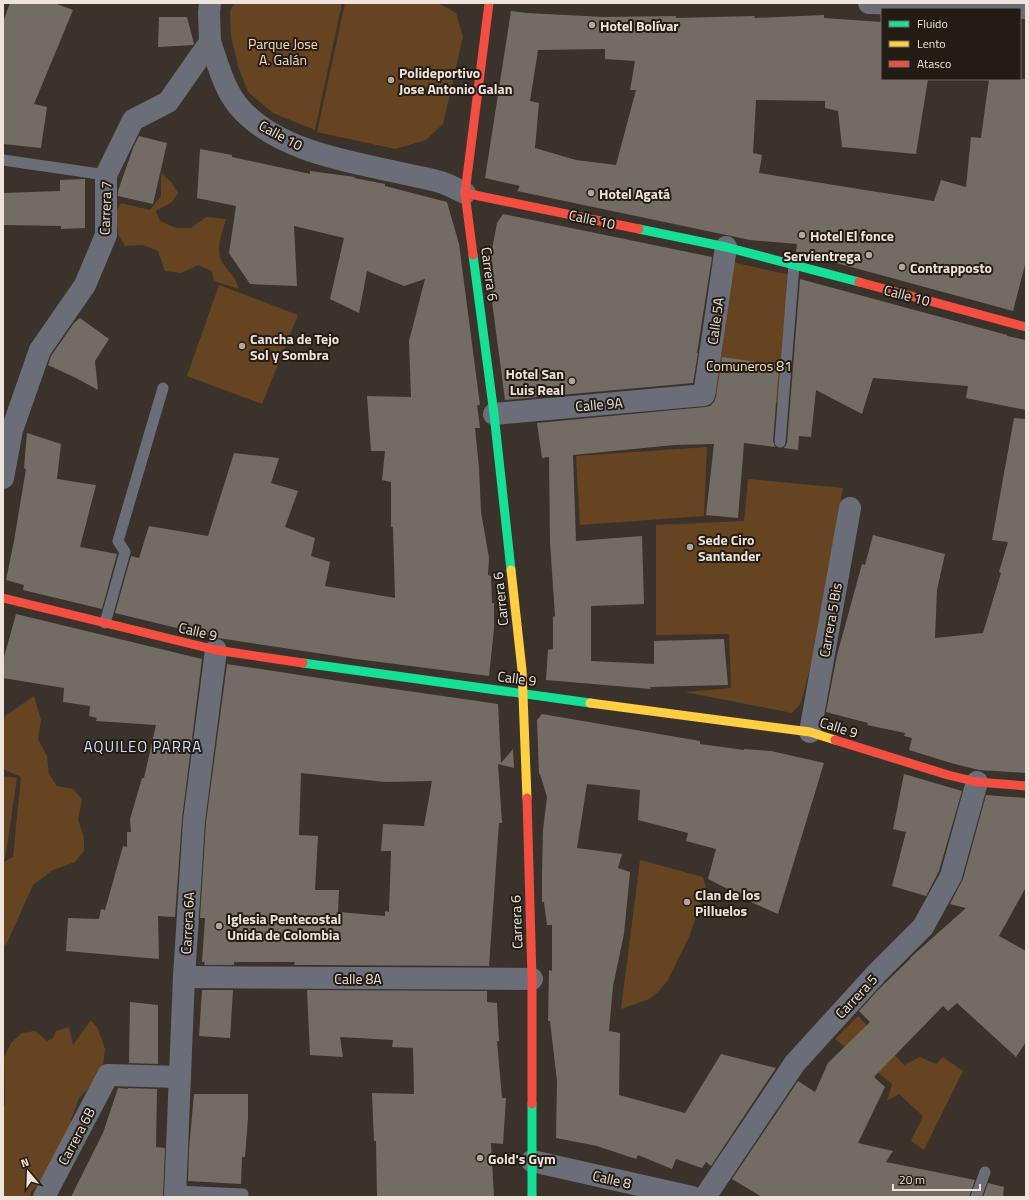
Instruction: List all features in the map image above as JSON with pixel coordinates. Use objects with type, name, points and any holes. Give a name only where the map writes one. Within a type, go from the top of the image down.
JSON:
[{"type":"street","points":[[210,3],[210,42]]},
{"type":"street","name":"Carrera 6","points":[[489,3],[465,193],[494,414],[522,670],[532,980],[532,1197]]},
{"type":"street","points":[[869,3],[1026,8]]},
{"type":"street","name":"Carrera 7","points":[[3,478],[12,430],[40,350],[85,285],[106,235],[106,175],[133,120],[168,102],[210,42]]},
{"type":"street","name":"Calle 10","points":[[210,42],[226,86],[240,107],[261,127],[289,142],[320,153],[356,163],[440,182],[465,193],[726,247],[1026,327]]},
{"type":"street","name":"Calle 5A","points":[[704,395],[726,247]]},
{"type":"street","name":"Calle 9A","points":[[494,414],[704,395]]},
{"type":"street","name":"Carrera 5 Bis","points":[[810,732],[850,508]]},
{"type":"street","name":"Calle 9","points":[[3,598],[216,650],[810,732],[948,775],[977,782],[1026,786]]},
{"type":"street","name":"Carrera 6A","points":[[175,1194],[184,976],[194,821],[216,650]]},
{"type":"street","name":"Carrera 5","points":[[705,1197],[795,1063],[877,973],[923,927],[951,876],[977,782]]},
{"type":"street","name":"Calle 8A","points":[[184,976],[532,980]]},
{"type":"street","name":"Carrera 6B","points":[[44,1197],[108,1075],[180,1077]]},
{"type":"street","name":"Calle 8","points":[[532,1161],[692,1197]]},
{"type":"lane","points":[[3,160],[106,175]]},
{"type":"lane","points":[[780,442],[794,264]]},
{"type":"lane","points":[[105,623],[125,552],[118,541],[163,388]]},
{"type":"lane","points":[[976,1197],[985,1172]]},
{"type":"lane","points":[[175,1194],[243,1194]]},
{"type":"green space","name":"Parque Jose A. Galán","points":[[234,3],[342,3],[315,130],[273,113],[248,92],[238,66],[231,36],[230,11]]},
{"type":"green space","name":"Polideportivo Jose Antonio Galan","points":[[345,3],[438,3],[456,13],[463,37],[443,124],[426,140],[395,149],[317,132]]},
{"type":"green space","points":[[161,173],[171,182],[178,193],[172,202],[156,211],[160,221],[176,228],[191,228],[206,217],[226,219],[219,248],[221,260],[234,278],[239,289],[214,281],[212,271],[198,265],[181,273],[165,271],[158,251],[143,245],[125,246],[118,234],[115,214],[121,203],[150,210],[161,196]]},
{"type":"green space","name":"Comuneros 81","points":[[728,261],[790,275],[780,403],[711,394]]},
{"type":"green space","name":"Cancha de Tejo Sol y Sombra","points":[[219,285],[298,315],[262,404],[187,376]]},
{"type":"green space","points":[[707,447],[704,516],[580,525],[576,456]]},
{"type":"green space","points":[[748,479],[843,488],[812,661],[801,703],[792,713],[685,692],[731,688],[729,634],[656,635],[656,525],[744,521]]},
{"type":"green space","points":[[34,696],[41,720],[38,739],[47,756],[49,774],[57,786],[73,789],[82,799],[78,820],[84,837],[84,851],[75,862],[53,870],[33,885],[6,945],[3,944],[3,862],[13,857],[21,777],[3,769],[3,723],[5,716]]},
{"type":"green space","points":[[3,776],[17,778],[5,860],[3,859]]},
{"type":"green space","points":[[640,860],[703,877],[706,888],[689,937],[668,980],[658,992],[649,999],[621,1009]]},
{"type":"green space","points":[[858,1016],[904,1065],[920,1057],[936,1064],[943,1057],[963,1071],[924,1150],[911,1141],[923,1116],[899,1094],[887,1101],[892,1084],[835,1039]]},
{"type":"green space","points":[[91,1020],[98,1029],[105,1049],[102,1073],[79,1098],[71,1120],[73,1139],[47,1179],[31,1191],[30,1197],[3,1197],[3,1106],[5,1105],[4,1058],[11,1043],[22,1033],[35,1031],[47,1041],[53,1038],[56,1031],[69,1027],[73,1045]]},
{"type":"building","points":[[10,3],[54,3],[73,10],[34,104],[47,107],[41,148],[3,144],[3,22]]},
{"type":"building","points":[[511,11],[604,17],[676,16],[676,18],[755,16],[754,18],[824,15],[824,18],[881,22],[881,80],[928,80],[916,154],[842,147],[838,111],[825,108],[825,101],[756,100],[753,153],[762,155],[759,173],[934,201],[941,180],[966,187],[971,137],[981,138],[989,80],[1026,79],[1026,261],[1013,311],[796,252],[797,244],[750,240],[517,191],[520,186],[485,178]],"holes":[[[605,49],[605,59],[635,61],[630,90],[636,90],[616,165],[576,160],[535,148],[539,103],[530,101],[538,50]]]},
{"type":"building","points":[[159,17],[187,17],[194,44],[158,47]]},
{"type":"building","points":[[139,136],[167,143],[153,204],[118,196],[118,191],[133,148]]},
{"type":"building","points":[[200,149],[232,155],[232,157],[310,174],[310,171],[355,177],[354,178],[385,184],[385,186],[447,202],[459,244],[480,405],[477,405],[480,428],[475,428],[481,512],[489,558],[488,575],[491,576],[492,603],[494,603],[494,629],[489,676],[356,659],[218,638],[115,613],[131,556],[139,558],[149,526],[208,536],[234,453],[279,458],[271,483],[298,491],[285,527],[315,538],[311,556],[330,562],[325,586],[395,598],[393,527],[391,527],[391,482],[382,480],[385,451],[371,451],[367,396],[411,397],[409,341],[425,279],[404,286],[367,271],[359,313],[330,299],[344,238],[294,226],[297,286],[250,284],[229,253],[236,206],[197,198]]},
{"type":"building","points":[[85,179],[85,228],[61,229],[61,226],[3,225],[3,193],[60,191],[60,180]]},
{"type":"building","points":[[503,214],[712,257],[693,383],[505,400],[488,271],[497,223]]},
{"type":"building","points":[[800,279],[1026,340],[1026,410],[966,398],[968,386],[873,378],[862,414],[816,390],[811,437],[799,436],[798,450],[784,448],[787,443]]},
{"type":"building","points":[[80,318],[109,339],[95,361],[98,390],[48,365],[51,356],[74,323]]},
{"type":"building","points":[[722,357],[779,365],[773,441],[775,447],[744,443],[738,518],[706,515],[714,444],[674,445],[573,455],[576,541],[642,536],[644,604],[591,606],[591,661],[654,664],[654,641],[724,639],[728,685],[650,687],[651,689],[546,680],[548,650],[553,649],[553,617],[555,616],[550,542],[549,457],[542,458],[537,423],[710,406],[716,397]]},
{"type":"building","points":[[1014,418],[1026,419],[1026,773],[979,770],[951,763],[909,750],[912,738],[904,736],[905,733],[867,725],[868,723],[826,712],[837,655],[862,564],[865,565],[873,535],[945,554],[937,590],[935,638],[983,633],[1001,573],[999,572],[1008,542],[992,540]]},
{"type":"building","points":[[27,433],[61,444],[57,479],[96,485],[80,547],[117,554],[102,609],[23,590],[24,585],[6,580],[26,469],[24,468]]},
{"type":"building","points":[[16,614],[202,659],[182,819],[175,917],[158,916],[159,959],[66,951],[68,918],[99,919],[101,909],[105,910],[123,846],[127,847],[127,832],[131,832],[130,819],[142,778],[144,778],[156,725],[96,721],[97,718],[89,716],[90,706],[63,702],[64,688],[3,678],[3,661]]},
{"type":"building","points":[[227,664],[498,704],[501,763],[513,749],[514,768],[498,764],[502,823],[499,823],[489,966],[294,965],[295,962],[234,962],[234,965],[204,965],[205,962],[202,962],[205,918],[200,918],[206,822]],"holes":[[[301,773],[385,782],[432,781],[424,826],[383,824],[381,851],[391,851],[389,912],[385,911],[385,916],[338,912],[339,890],[315,890],[318,836],[299,835]]]},
{"type":"building","points":[[542,714],[700,741],[700,744],[744,750],[771,751],[824,763],[778,914],[735,895],[736,893],[708,879],[716,849],[686,841],[688,833],[638,820],[640,790],[587,784],[577,848],[622,854],[618,868],[630,872],[624,934],[613,986],[609,1031],[620,1033],[619,1095],[685,1113],[721,1054],[776,1068],[711,1166],[706,1162],[702,1168],[676,1159],[672,1169],[638,1155],[636,1159],[597,1146],[556,1138],[557,1081],[550,1021],[548,1021],[549,970],[552,971],[552,925],[547,925],[544,902],[542,902],[543,830],[547,797],[539,774],[537,720]]},
{"type":"building","points":[[904,774],[962,791],[939,871],[926,896],[892,886],[906,832],[893,829]]},
{"type":"building","points":[[986,795],[1026,798],[1026,887],[999,936],[1026,951],[1026,1042],[1016,1057],[957,1003],[948,1011],[943,1006],[874,1077],[885,1087],[858,1143],[893,1151],[886,1162],[975,1180],[969,1197],[762,1197],[732,1179],[798,1081],[815,1092],[828,1063],[870,1022],[859,1011],[910,958],[966,908],[950,904],[963,879]]},
{"type":"building","points":[[202,990],[233,990],[230,1038],[199,1036]]},
{"type":"building","points":[[307,990],[487,991],[487,1002],[497,1003],[499,1041],[497,1041],[502,1098],[506,1098],[503,1144],[491,1143],[494,1197],[377,1197],[376,1141],[374,1141],[372,1093],[414,1094],[413,1048],[392,1047],[393,1040],[340,1037],[343,1057],[310,1055]]},
{"type":"building","points":[[130,1002],[158,1005],[158,1064],[129,1063]]},
{"type":"building","points":[[118,1088],[157,1089],[156,1147],[165,1148],[163,1197],[71,1197],[103,1133]]},
{"type":"building","points":[[194,1094],[248,1094],[245,1157],[242,1157],[241,1184],[188,1181],[189,1149]]},
{"type":"building","points":[[988,1183],[1004,1187],[1003,1197],[983,1197]]},
{"type":"traffic: fast","points":[[639,229],[726,247],[859,282]]},
{"type":"traffic: fast","points":[[473,255],[494,414],[511,570]]},
{"type":"traffic: fast","points":[[303,663],[590,703]]},
{"type":"traffic: fast","points":[[532,1104],[532,1197]]},
{"type":"traffic: slow","points":[[511,570],[522,670],[527,798]]},
{"type":"traffic: slow","points":[[590,703],[810,732],[835,740]]},
{"type":"traffic: jam","points":[[473,255],[465,193],[489,3]]},
{"type":"traffic: jam","points":[[465,193],[639,229]]},
{"type":"traffic: jam","points":[[859,282],[1026,327]]},
{"type":"traffic: jam","points":[[3,598],[216,650],[303,663]]},
{"type":"traffic: jam","points":[[835,740],[948,775],[977,782],[1026,786]]},
{"type":"traffic: jam","points":[[527,798],[532,979],[532,1104]]},
{"type":"place","name":"Hotel Bolívar","points":[[592,25]]},
{"type":"place","name":"Polideportivo Jose Antonio Galan","points":[[391,80]]},
{"type":"place","name":"Hotel Agatá","points":[[591,193]]},
{"type":"place","name":"Hotel El fonce","points":[[802,235]]},
{"type":"place","name":"Servientrega","points":[[869,255]]},
{"type":"place","name":"Contrapposto","points":[[902,267]]},
{"type":"place","name":"Cancha de Tejo Sol y Sombra","points":[[242,346]]},
{"type":"place","name":"Hotel San Luis Real","points":[[572,381]]},
{"type":"place","name":"Sede Ciro Santander","points":[[690,547]]},
{"type":"place","name":"Clan de los Pilluelos","points":[[687,902]]},
{"type":"place","name":"Iglesia Pentecostal Unida de Colombia","points":[[219,926]]},
{"type":"place","name":"Gold's Gym","points":[[480,1158]]},
{"type":"district","name":"AQUILEO PARRA","points":[[143,746]]}]
